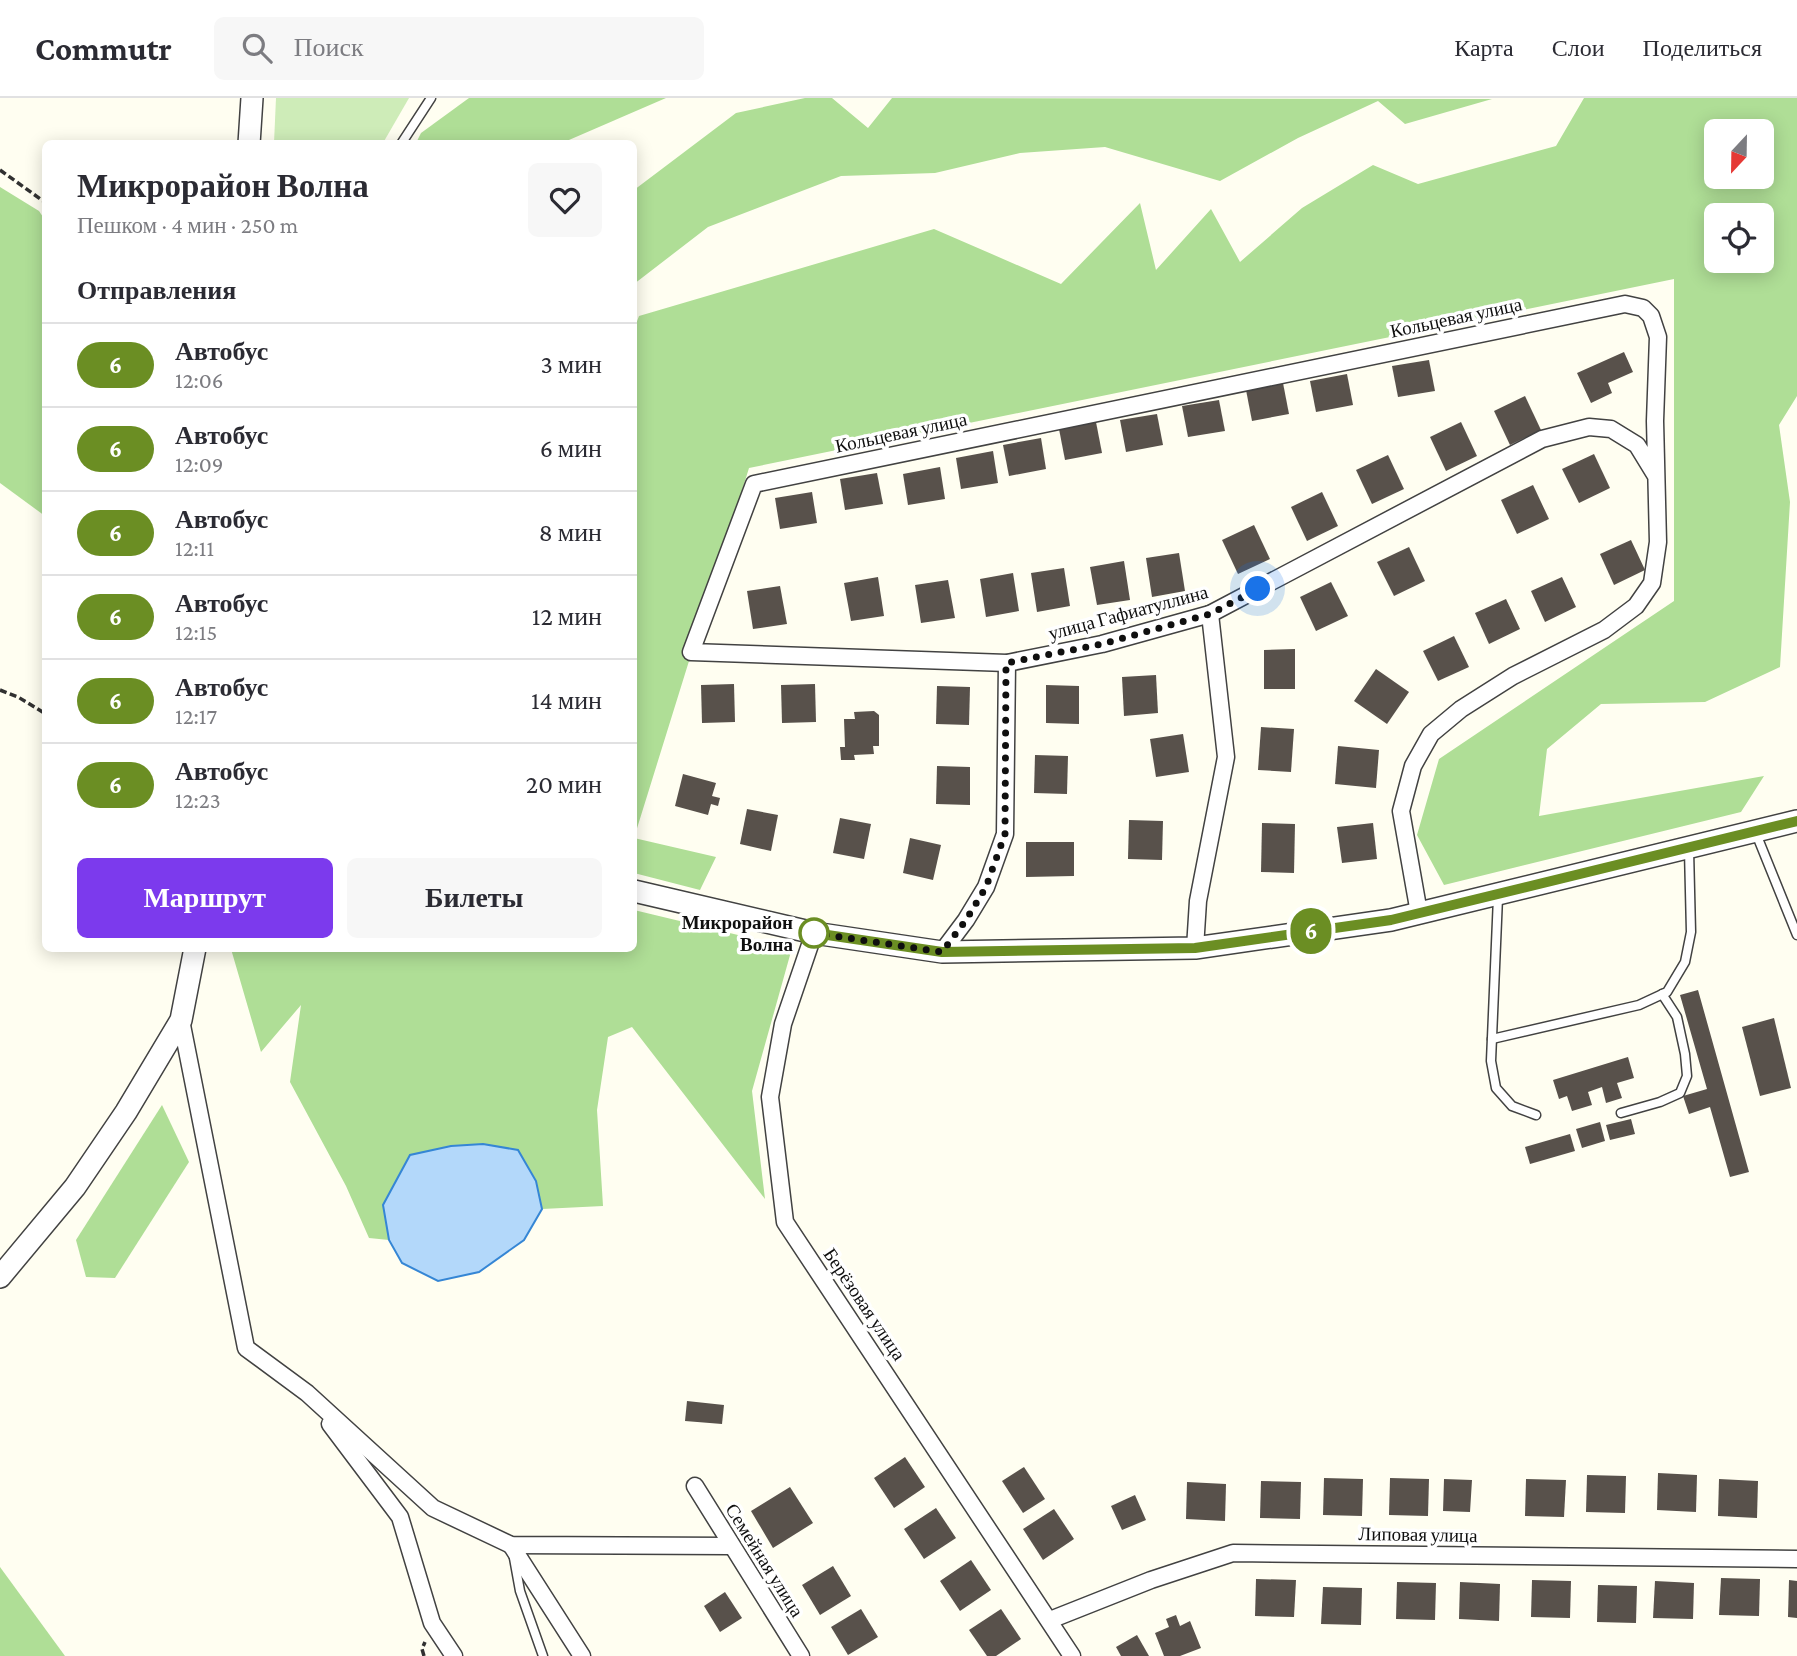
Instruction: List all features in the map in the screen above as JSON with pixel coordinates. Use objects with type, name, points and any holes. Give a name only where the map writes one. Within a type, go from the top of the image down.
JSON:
[{"type":"street","points":[[249,140],[252,98]]},
{"type":"street","name":"Кольцевая улица","points":[[714,654],[691,652],[754,484],[1625,304],[1643,308],[1651,316],[1658,338],[1658,542],[1652,583],[1636,606],[1604,630],[1513,676],[1461,709],[1431,734],[1413,766],[1401,811],[1419,914]]},
{"type":"street","name":"улица Гафиатуллина","points":[[714,654],[1006,663],[1102,644],[1210,614],[1542,439],[1589,427],[1611,429],[1637,445],[1656,475]]},
{"type":"street","points":[[1195,948],[1198,901],[1226,757],[1210,614]]},
{"type":"street","points":[[942,952],[986,887],[1005,834],[1006,663]]},
{"type":"street","points":[[637,892],[814,933],[942,952],[1195,948],[1391,920],[1797,821]]},
{"type":"street","name":"Берёзовая улица","points":[[814,933],[783,1024],[770,1097],[785,1222],[1072,1656]]},
{"type":"street","points":[[0,1278],[75,1186],[125,1112],[181,1020],[194,952]]},
{"type":"street","points":[[181,1020],[246,1348],[307,1393],[433,1508],[511,1545],[731,1546]]},
{"type":"street","points":[[307,1393],[400,1517],[432,1623],[454,1656]]},
{"type":"street","name":"Семейная улица","points":[[695,1486],[801,1656]]},
{"type":"street","points":[[511,1545],[582,1656]]},
{"type":"street","name":"Липовая улица","points":[[1050,1620],[1152,1580],[1233,1553],[1797,1559]]},
{"type":"lane","points":[[404,140],[430,98]]},
{"type":"lane","points":[[1755,831],[1797,935]]},
{"type":"lane","points":[[1492,1039],[1639,1005],[1667,992],[1685,962],[1691,932],[1689,848]]},
{"type":"lane","points":[[1498,894],[1491,1061],[1496,1088],[1512,1106],[1536,1115]]},
{"type":"lane","points":[[1621,1113],[1660,1102],[1680,1093],[1687,1076],[1677,1017],[1662,994]]},
{"type":"lane","points":[[511,1545],[520,1591],[543,1656]]},
{"type":"path","points":[[0,170],[42,200]]},
{"type":"path","points":[[0,690],[42,712]]},
{"type":"green space","points":[[276,98],[409,98],[385,140],[274,140]]},
{"type":"green space","points":[[469,98],[666,98],[569,140],[418,140],[421,133]]},
{"type":"green space","points":[[805,98],[832,98],[868,128],[892,98],[1492,99],[1405,124],[1378,101],[1298,138],[1220,181],[1105,147],[1020,153],[935,173],[841,176],[708,227],[637,282],[637,188],[736,113]]},
{"type":"green space","points":[[1584,98],[1797,98],[1797,396],[1779,425],[1790,502],[1780,667],[1705,702],[1601,704],[1547,749],[1539,816],[1764,776],[1741,812],[1444,885],[1417,835],[1439,759],[1674,601],[1674,279],[749,468],[637,828],[637,321],[639,316],[934,229],[1061,284],[1140,203],[1156,270],[1211,209],[1240,262],[1302,208],[1373,165],[1418,184],[1556,146]]},
{"type":"green space","points":[[0,187],[42,216],[42,514],[0,483]]},
{"type":"green space","points":[[637,839],[716,857],[700,890],[637,874]]},
{"type":"green space","points":[[637,911],[792,948],[752,1091],[765,1199],[632,1027],[608,1037],[597,1110],[603,1206],[542,1209],[536,1181],[383,1205],[389,1240],[369,1238],[346,1186],[290,1082],[301,1005],[261,1052],[232,952],[637,952]]},
{"type":"green space","points":[[162,1105],[189,1162],[115,1278],[86,1277],[76,1240]]},
{"type":"green space","points":[[0,1567],[65,1656],[0,1656]]},
{"type":"water","points":[[483,1144],[518,1150],[536,1181],[542,1209],[524,1240],[479,1272],[438,1281],[402,1263],[389,1240],[383,1205],[410,1155],[451,1146]]},
{"type":"building","points":[[1624,352],[1633,372],[1608,383],[1612,393],[1591,403],[1577,373]]},
{"type":"building","points":[[1429,360],[1435,391],[1398,397],[1392,366]]},
{"type":"building","points":[[1347,374],[1353,405],[1316,412],[1310,381]]},
{"type":"building","points":[[1283,383],[1289,414],[1252,421],[1246,390]]},
{"type":"building","points":[[1525,396],[1541,430],[1510,445],[1494,411]]},
{"type":"building","points":[[1219,400],[1225,431],[1188,437],[1182,406]]},
{"type":"building","points":[[1157,414],[1163,445],[1126,452],[1120,420]]},
{"type":"building","points":[[1096,422],[1102,453],[1065,460],[1059,429]]},
{"type":"building","points":[[1461,422],[1477,456],[1446,471],[1430,437]]},
{"type":"building","points":[[1041,438],[1046,469],[1009,476],[1003,445]]},
{"type":"building","points":[[993,451],[998,483],[961,489],[956,458]]},
{"type":"building","points":[[1594,454],[1610,488],[1579,503],[1562,469]]},
{"type":"building","points":[[1388,455],[1404,489],[1372,504],[1356,470]]},
{"type":"building","points":[[940,467],[945,499],[908,505],[903,474]]},
{"type":"building","points":[[877,473],[883,504],[845,510],[840,479]]},
{"type":"building","points":[[1533,485],[1549,519],[1517,534],[1501,500]]},
{"type":"building","points":[[812,492],[817,523],[780,529],[775,498]]},
{"type":"building","points":[[1322,492],[1338,526],[1307,541],[1291,507]]},
{"type":"building","points":[[1254,525],[1270,559],[1238,574],[1222,540]]},
{"type":"building","points":[[1631,540],[1645,570],[1614,585],[1600,554]]},
{"type":"building","points":[[1409,547],[1425,581],[1394,596],[1377,562]]},
{"type":"building","points":[[1179,553],[1185,591],[1152,597],[1146,558]]},
{"type":"building","points":[[1124,561],[1130,600],[1097,605],[1090,567]]},
{"type":"building","points":[[1064,568],[1070,606],[1037,612],[1031,573]]},
{"type":"building","points":[[1013,573],[1019,611],[986,617],[980,579]]},
{"type":"building","points":[[878,577],[884,616],[851,621],[844,583]]},
{"type":"building","points":[[1562,577],[1576,607],[1545,622],[1531,591]]},
{"type":"building","points":[[948,580],[955,618],[921,623],[915,585]]},
{"type":"building","points":[[1331,582],[1348,616],[1316,631],[1300,597]]},
{"type":"building","points":[[780,586],[787,624],[753,629],[747,591]]},
{"type":"building","points":[[1506,599],[1520,629],[1489,644],[1475,613]]},
{"type":"building","points":[[1454,636],[1469,667],[1438,681],[1423,651]]},
{"type":"building","points":[[1295,649],[1295,689],[1264,689],[1264,650]]},
{"type":"building","points":[[1376,669],[1409,692],[1387,724],[1354,701]]},
{"type":"building","points":[[1156,675],[1158,713],[1124,716],[1122,677]]},
{"type":"building","points":[[734,684],[735,722],[702,723],[701,685]]},
{"type":"building","points":[[815,684],[816,722],[782,723],[781,685]]},
{"type":"building","points":[[1046,685],[1079,686],[1079,724],[1046,723]]},
{"type":"building","points":[[937,686],[970,687],[969,725],[936,724]]},
{"type":"building","points":[[874,711],[879,715],[879,746],[873,746],[874,754],[854,755],[855,760],[841,760],[840,747],[845,747],[844,719],[855,719],[854,712]]},
{"type":"building","points":[[1261,727],[1294,729],[1291,772],[1258,770]]},
{"type":"building","points":[[1183,734],[1189,772],[1156,777],[1150,739]]},
{"type":"building","points":[[1338,746],[1379,750],[1376,788],[1335,784]]},
{"type":"building","points":[[1035,755],[1068,756],[1067,794],[1034,793]]},
{"type":"building","points":[[937,766],[970,767],[970,805],[936,804]]},
{"type":"building","points":[[683,774],[716,783],[712,796],[720,798],[718,806],[711,804],[708,815],[675,806]]},
{"type":"building","points":[[747,809],[778,815],[771,851],[740,844]]},
{"type":"building","points":[[840,818],[871,824],[864,859],[833,853]]},
{"type":"building","points":[[1129,820],[1163,821],[1162,860],[1128,859]]},
{"type":"building","points":[[1262,823],[1295,824],[1294,873],[1261,872]]},
{"type":"building","points":[[1373,823],[1377,859],[1342,863],[1337,827]]},
{"type":"building","points":[[910,838],[941,845],[933,880],[903,873]]},
{"type":"building","points":[[1026,842],[1074,842],[1074,876],[1026,877]]},
{"type":"building","points":[[1698,990],[1749,1172],[1730,1177],[1710,1107],[1689,1114],[1683,1096],[1707,1089],[1680,995]]},
{"type":"building","points":[[1774,1018],[1791,1088],[1760,1096],[1742,1027]]},
{"type":"building","points":[[1628,1057],[1634,1078],[1617,1083],[1622,1098],[1606,1103],[1602,1087],[1588,1092],[1592,1105],[1572,1111],[1567,1096],[1559,1099],[1553,1080]]},
{"type":"building","points":[[1631,1119],[1635,1134],[1610,1140],[1606,1125]]},
{"type":"building","points":[[1600,1122],[1605,1141],[1582,1148],[1576,1129]]},
{"type":"building","points":[[1570,1134],[1575,1151],[1530,1164],[1525,1147]]},
{"type":"building","points":[[687,1401],[724,1405],[722,1424],[685,1421]]},
{"type":"building","points":[[905,1457],[925,1487],[894,1508],[874,1478]]},
{"type":"building","points":[[1024,1467],[1045,1499],[1023,1513],[1002,1481]]},
{"type":"building","points":[[1658,1473],[1697,1475],[1696,1512],[1657,1510]]},
{"type":"building","points":[[1587,1475],[1626,1476],[1625,1513],[1586,1512]]},
{"type":"building","points":[[1324,1478],[1363,1479],[1362,1516],[1323,1515]]},
{"type":"building","points":[[1390,1478],[1429,1479],[1428,1516],[1389,1515]]},
{"type":"building","points":[[1444,1479],[1472,1480],[1470,1512],[1443,1511]]},
{"type":"building","points":[[1526,1479],[1566,1480],[1564,1517],[1525,1516]]},
{"type":"building","points":[[1719,1479],[1758,1481],[1757,1518],[1718,1516]]},
{"type":"building","points":[[1261,1481],[1301,1482],[1300,1519],[1260,1518]]},
{"type":"building","points":[[1187,1482],[1226,1484],[1225,1521],[1186,1519]]},
{"type":"building","points":[[790,1487],[813,1523],[773,1548],[751,1511]]},
{"type":"building","points":[[1135,1495],[1146,1520],[1122,1530],[1111,1506]]},
{"type":"building","points":[[936,1508],[956,1538],[924,1559],[904,1529]]},
{"type":"building","points":[[1054,1509],[1074,1539],[1043,1560],[1023,1529]]},
{"type":"building","points":[[971,1560],[991,1590],[960,1611],[940,1581]]},
{"type":"building","points":[[833,1566],[851,1596],[820,1615],[802,1585]]},
{"type":"building","points":[[1721,1578],[1760,1579],[1759,1616],[1719,1615]]},
{"type":"building","points":[[1256,1579],[1296,1580],[1294,1617],[1255,1616]]},
{"type":"building","points":[[1532,1580],[1571,1581],[1570,1618],[1531,1617]]},
{"type":"building","points":[[1789,1580],[1797,1581],[1797,1618],[1788,1617]]},
{"type":"building","points":[[1655,1581],[1694,1583],[1693,1619],[1653,1618]]},
{"type":"building","points":[[1397,1582],[1436,1583],[1435,1620],[1396,1619]]},
{"type":"building","points":[[1460,1582],[1500,1584],[1499,1621],[1459,1619]]},
{"type":"building","points":[[1598,1585],[1637,1586],[1636,1623],[1597,1622]]},
{"type":"building","points":[[1323,1587],[1362,1588],[1361,1625],[1321,1624]]},
{"type":"building","points":[[725,1592],[742,1618],[720,1632],[704,1606]]},
{"type":"building","points":[[861,1609],[878,1637],[848,1655],[831,1627]]},
{"type":"building","points":[[1001,1609],[1021,1639],[996,1656],[987,1656],[969,1630]]},
{"type":"building","points":[[1176,1615],[1180,1626],[1190,1621],[1201,1648],[1180,1656],[1164,1656],[1155,1633],[1169,1627],[1166,1619]]},
{"type":"building","points":[[1137,1635],[1149,1656],[1121,1656],[1116,1647]]},
{"type":"bus line","name":"6","points":[[814,933],[942,952],[1195,948],[1391,920],[1797,821]]},
{"type":"place","name":"Микрорайон Волна","points":[[814,933]]},
{"type":"route","points":[[814,933],[942,952],[966,920],[986,887],[1005,834],[1006,663],[1102,644],[1210,614],[1258,589]]}]
